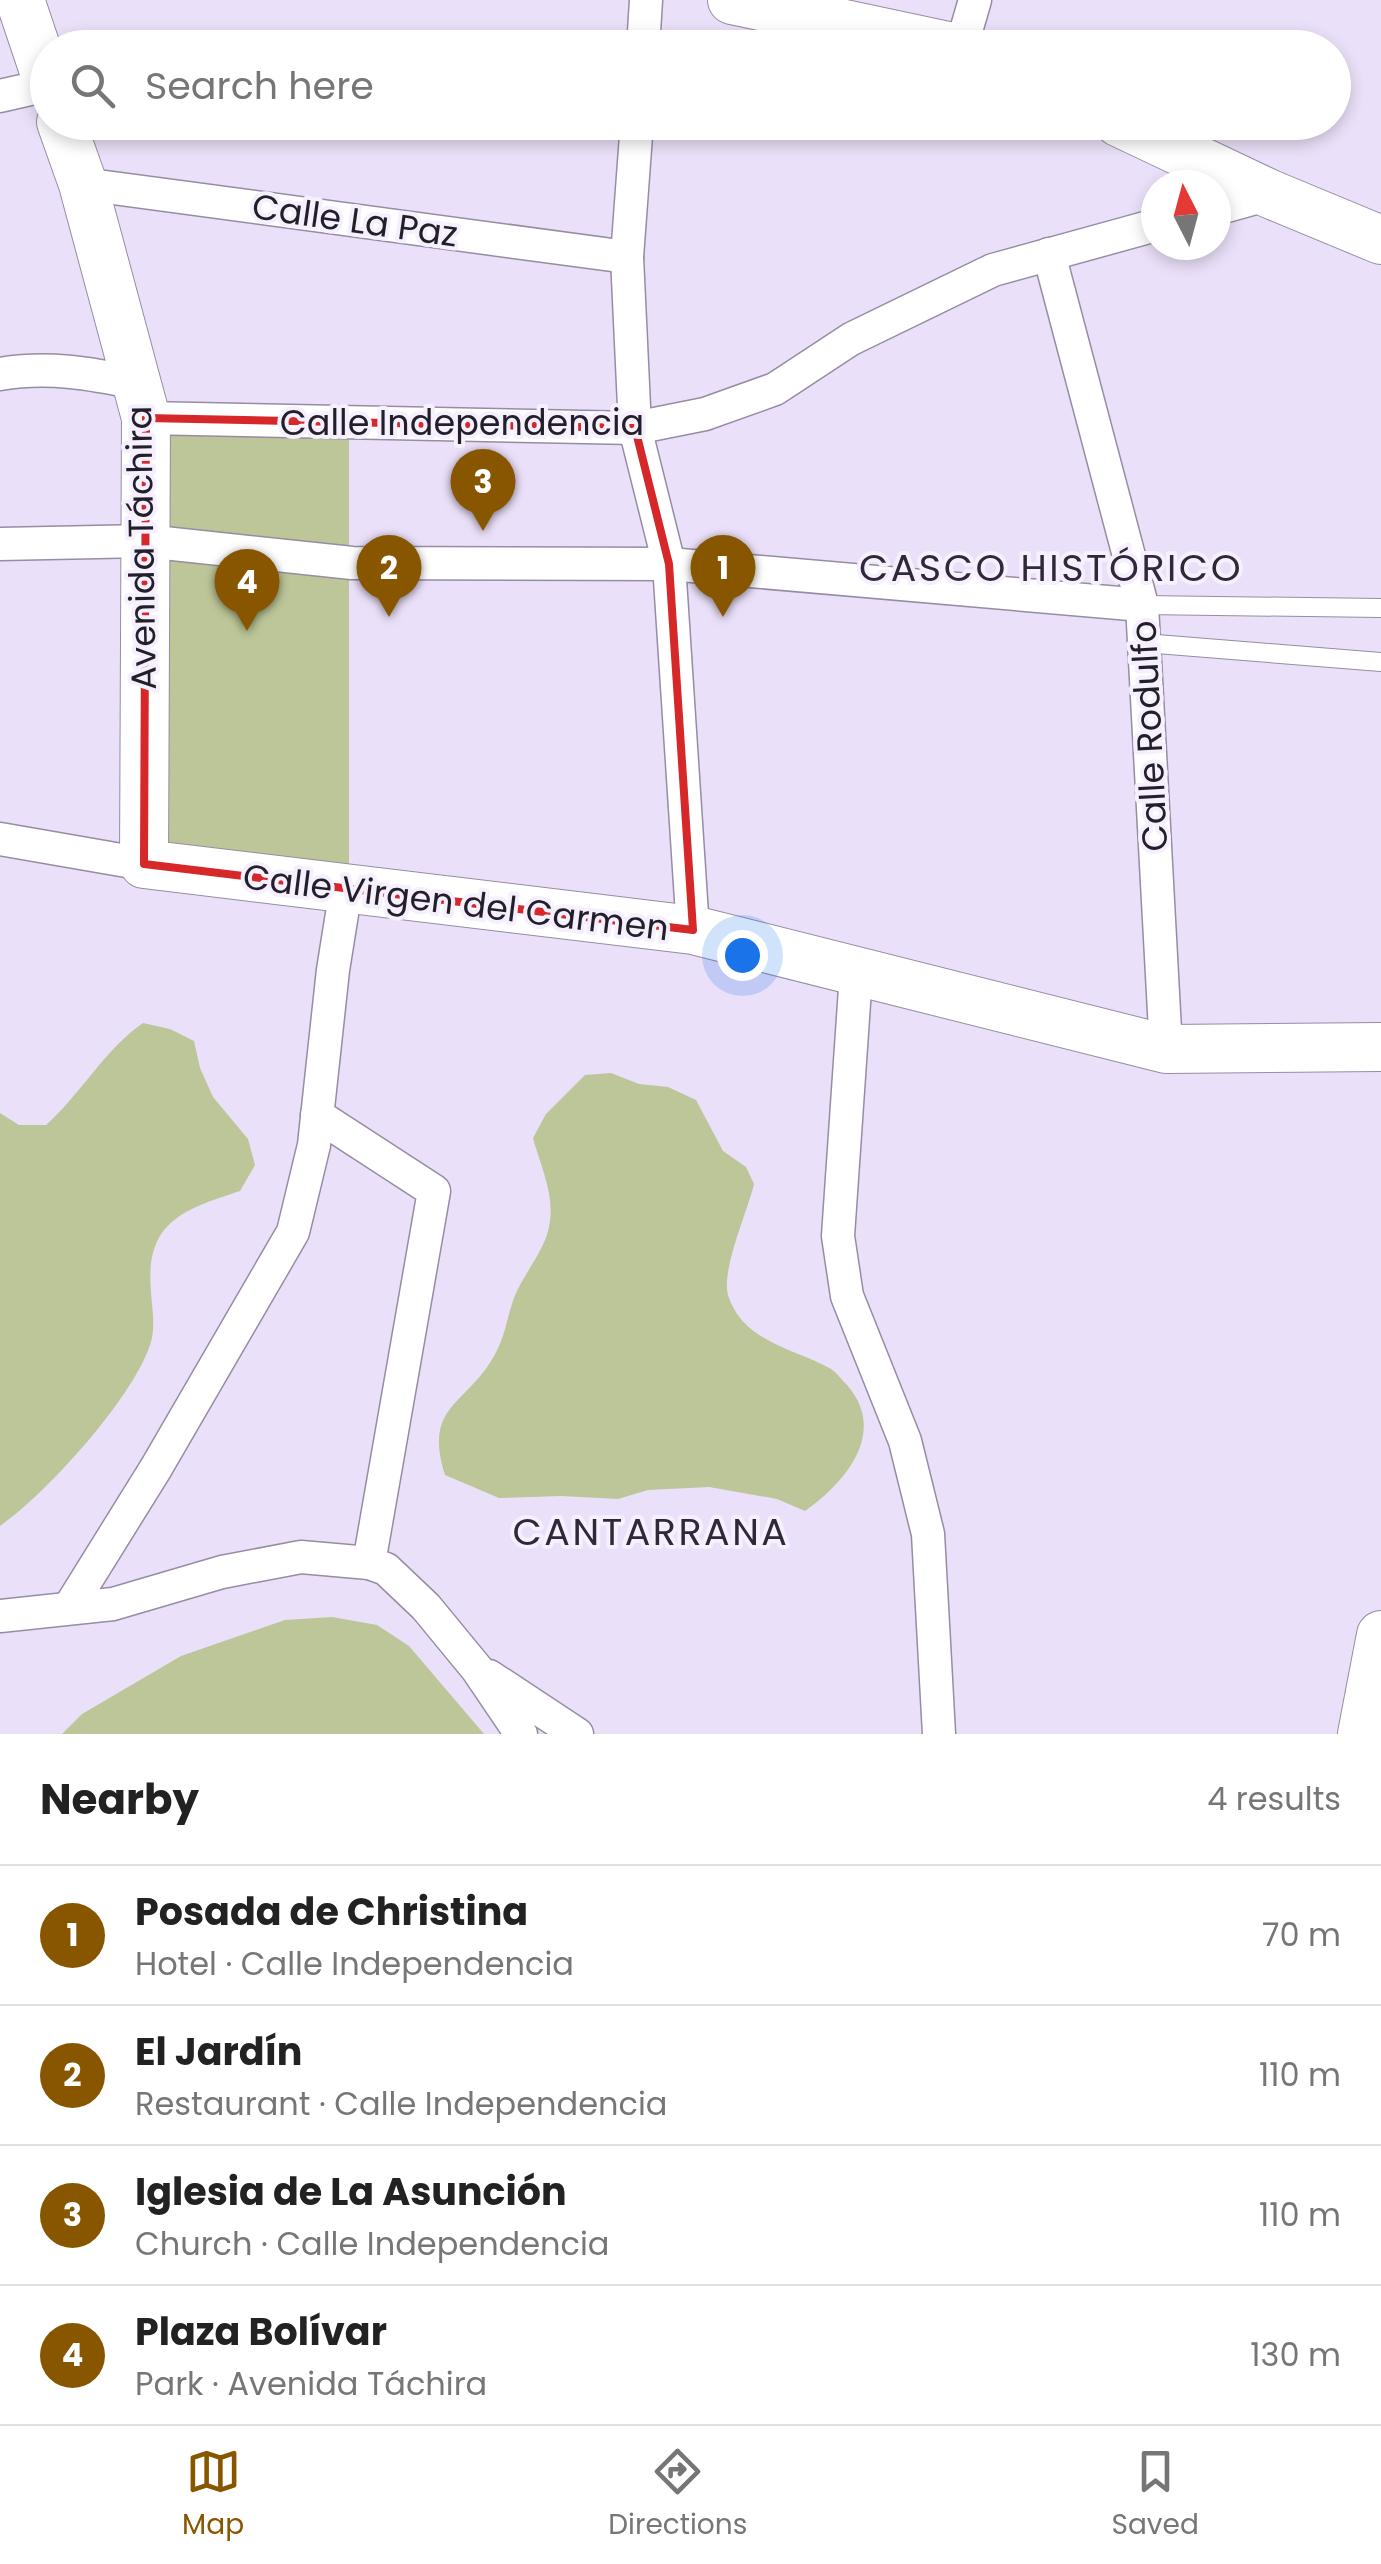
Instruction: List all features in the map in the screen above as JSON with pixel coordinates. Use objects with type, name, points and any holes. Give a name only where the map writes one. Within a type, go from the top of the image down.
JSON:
[{"type":"street","points":[[20,0],[30,30]]},
{"type":"street","points":[[644,30],[646,0]]},
{"type":"street","points":[[732,0],[874,30]]},
{"type":"street","points":[[965,30],[974,0]]},
{"type":"street","points":[[0,96],[30,88]]},
{"type":"street","name":"Avenida Táchira","points":[[68,140],[141,400],[145,541],[144,864]]},
{"type":"street","points":[[636,140],[627,257],[635,428],[669,564],[693,930]]},
{"type":"street","points":[[1156,140],[1270,194],[1381,240]]},
{"type":"street","name":"Calle La Paz","points":[[83,184],[627,257]]},
{"type":"street","points":[[1231,205],[1270,194]]},
{"type":"street","name":"Calle Independencia","points":[[0,374],[27,369],[81,371],[141,400],[635,428],[705,414],[775,389],[850,339],[993,270],[1141,230]]},
{"type":"street","name":"Calle Rodulfo","points":[[1048,254],[1142,605],[1166,1049]]},
{"type":"street","points":[[0,544],[145,541],[352,563],[669,564],[1142,605]]},
{"type":"street","name":"Calle Virgen del Carmen","points":[[0,838],[144,864],[693,930],[1166,1049],[1381,1047]]},
{"type":"street","points":[[69,1608],[156,1468],[293,1232],[314,1145],[346,889]]},
{"type":"street","points":[[856,974],[838,1236],[847,1296],[905,1441],[928,1534],[939,1734]]},
{"type":"street","points":[[317,1115],[434,1191],[369,1563]]},
{"type":"street","points":[[0,1616],[113,1604],[222,1572],[300,1557],[369,1563],[386,1570],[426,1607],[477,1668],[521,1734]]},
{"type":"street","points":[[1362,1734],[1381,1635]]},
{"type":"street","points":[[477,1668],[577,1734]]},
{"type":"lane","points":[[1142,605],[1381,608]]},
{"type":"lane","points":[[1144,643],[1381,662]]},
{"type":"highlighted area","points":[[146,418],[635,428],[669,564],[693,930],[144,864]]},
{"type":"green space","points":[[146,418],[349,423],[349,866],[144,839]]},
{"type":"green space","points":[[143,1023],[170,1029],[194,1041],[213,1097],[248,1139],[255,1165],[240,1191],[185,1213],[161,1234],[151,1268],[153,1332],[140,1367],[86,1443],[41,1491],[0,1526],[0,1113],[19,1125],[46,1125],[116,1046]]},
{"type":"green space","points":[[611,1073],[639,1084],[668,1087],[696,1100],[723,1151],[746,1167],[754,1184],[728,1271],[728,1295],[735,1311],[772,1343],[833,1371],[859,1403],[864,1420],[857,1455],[835,1486],[805,1511],[777,1499],[709,1487],[648,1490],[618,1499],[499,1498],[445,1475],[439,1434],[443,1420],[494,1356],[514,1298],[548,1231],[550,1200],[533,1138],[546,1114],[585,1075]]},
{"type":"green space","points":[[332,1617],[377,1625],[409,1646],[484,1734],[62,1734],[82,1714],[181,1656],[285,1620]]},
{"type":"place","name":"Iglesia de La Asunción","points":[[483,531]]},
{"type":"place","name":"El Jardín","points":[[389,617]]},
{"type":"place","name":"Posada de Christina","points":[[723,617]]},
{"type":"place","name":"Plaza Bolívar","points":[[247,631]]},
{"type":"district","name":"CASCO HISTÓRICO","points":[[1051,567]]},
{"type":"district","name":"CANTARRANA","points":[[651,1531]]}]
